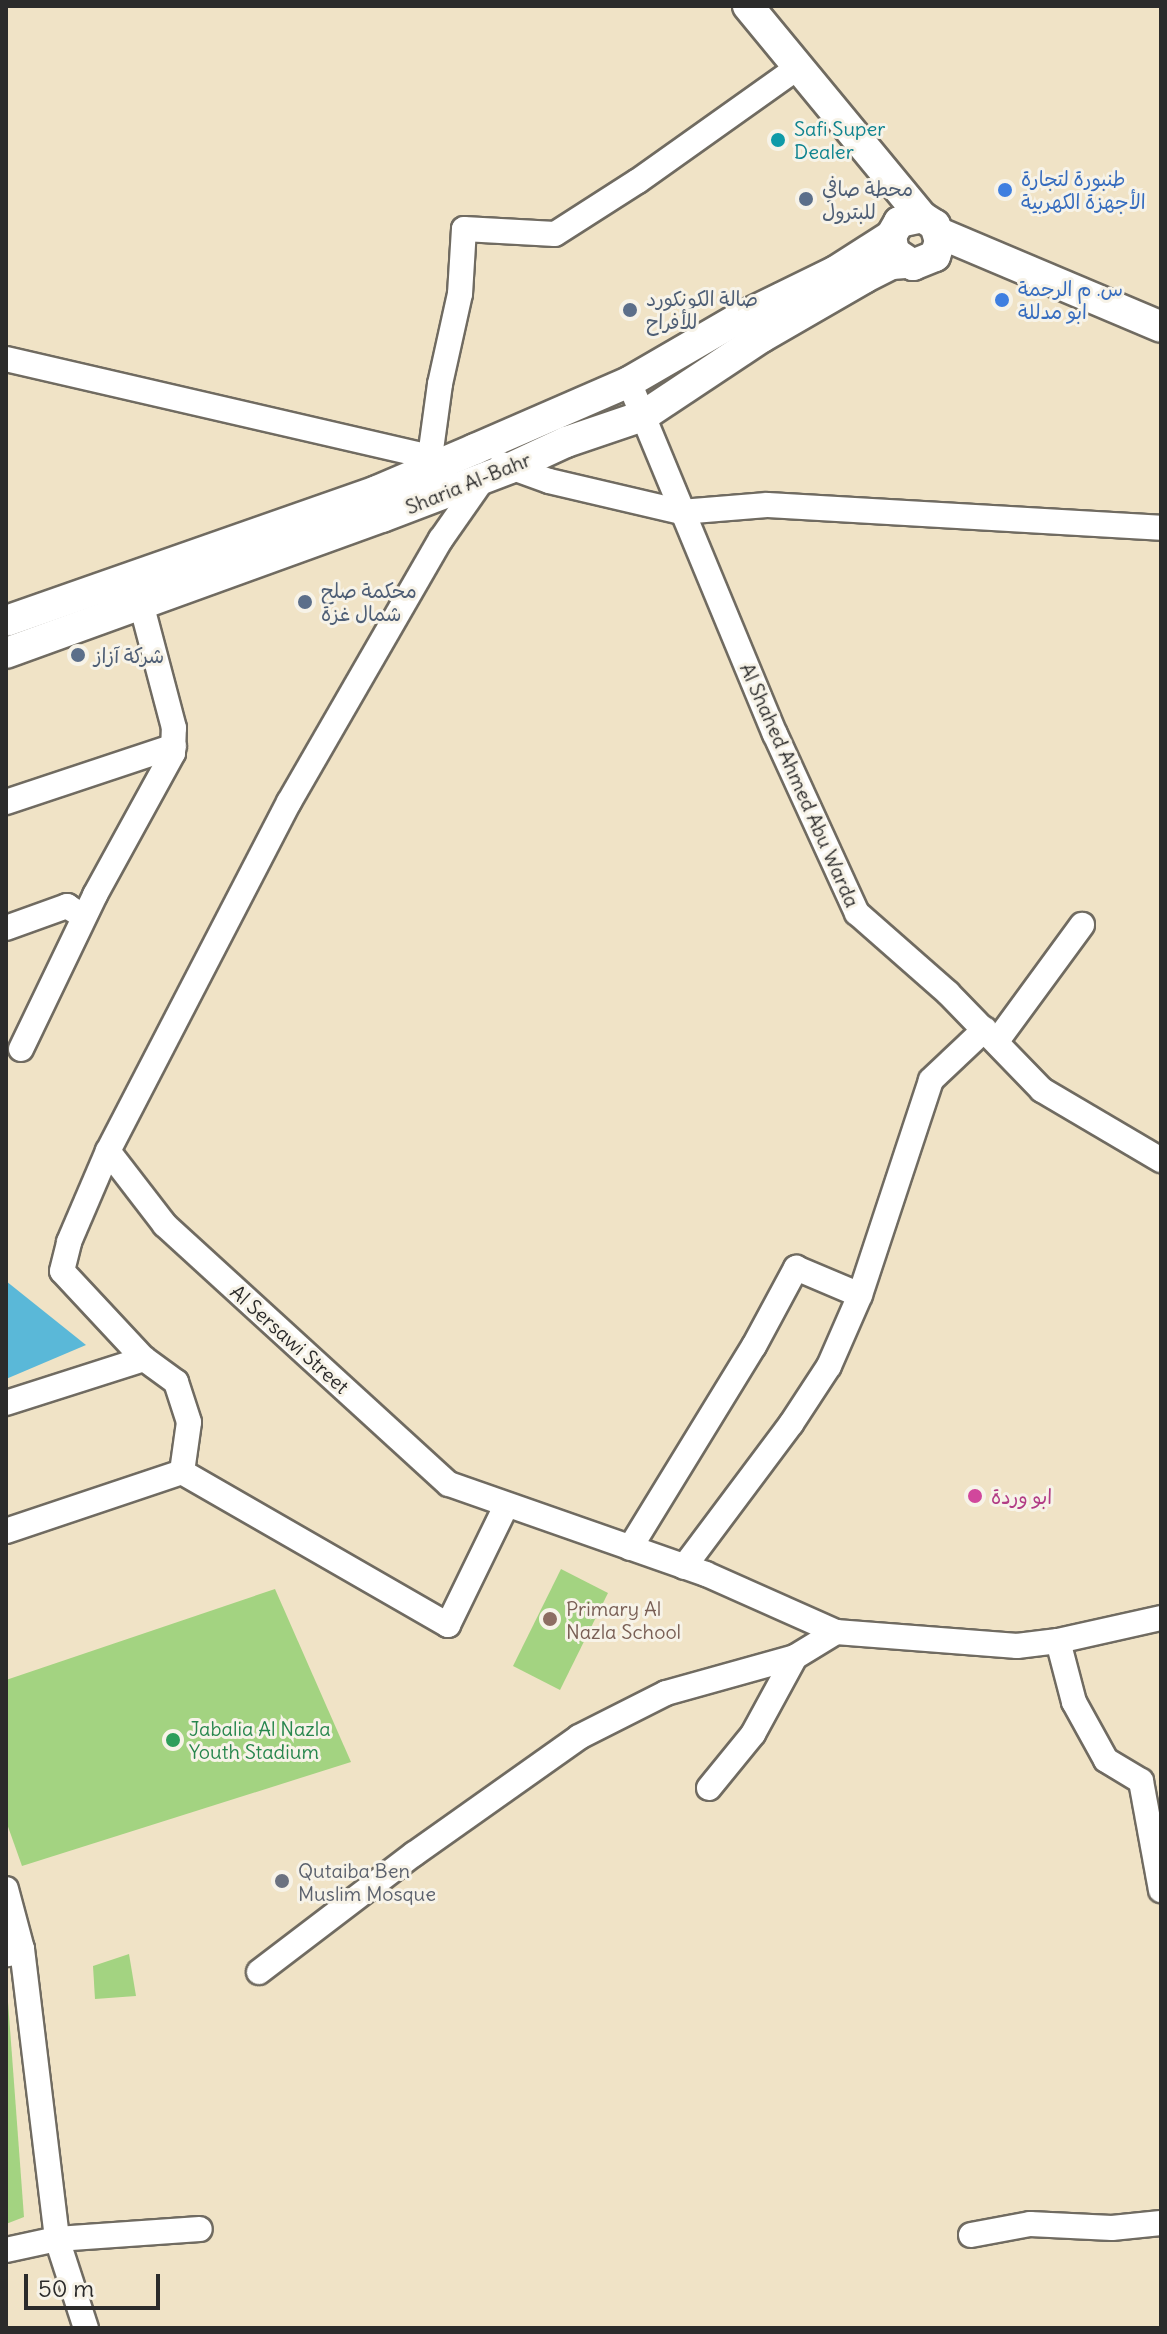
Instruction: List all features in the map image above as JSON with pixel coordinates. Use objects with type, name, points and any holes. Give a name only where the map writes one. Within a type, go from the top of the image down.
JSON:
[{"type":"main road","points":[[748,6],[930,225],[935,256],[921,265],[905,263],[894,252],[891,236],[899,222],[930,225],[1161,327]]},
{"type":"main road","name":"Sharia Al-Bahr","points":[[6,621],[377,491],[430,462],[475,449],[629,382],[736,320],[836,271],[891,236]]},
{"type":"main road","name":"Sharia Al-Bahr","points":[[6,653],[496,474],[566,442],[643,416],[762,337],[851,285],[892,264],[905,263]]},
{"type":"street","points":[[6,359],[430,462],[440,384],[460,294],[464,229],[555,234],[638,181],[797,68]]},
{"type":"street","name":"Al Shahed Ahmed Abu Warda","points":[[629,382],[775,734],[857,913],[991,1035],[1042,1090],[1161,1160]]},
{"type":"street","points":[[475,449],[496,474],[549,481],[681,512],[767,505],[1161,528]]},
{"type":"street","points":[[182,1472],[189,1422],[176,1382],[144,1359],[62,1271],[69,1242],[108,1151],[289,802],[441,539],[496,474]]},
{"type":"street","points":[[21,1049],[84,917],[173,753],[174,728],[134,574]]},
{"type":"street","points":[[6,802],[174,746]]},
{"type":"street","points":[[6,928],[67,906],[84,917]]},
{"type":"street","points":[[684,1567],[791,1424],[829,1366],[860,1295],[931,1080],[991,1035],[1082,925]]},
{"type":"street","name":"Al Sersawi Street","points":[[108,1151],[165,1225],[449,1484],[684,1567],[836,1632],[1017,1646],[1058,1641],[1161,1618]]},
{"type":"street","points":[[630,1548],[754,1346],[796,1268],[860,1295]]},
{"type":"street","points":[[6,1403],[144,1359]]},
{"type":"street","points":[[6,1531],[182,1472],[448,1625],[500,1504]]},
{"type":"street","points":[[259,1972],[414,1854],[579,1737],[666,1693],[795,1657],[836,1632]]},
{"type":"street","points":[[1058,1641],[1074,1702],[1106,1760],[1141,1781],[1161,1890]]},
{"type":"street","points":[[709,1788],[753,1734],[795,1657]]},
{"type":"street","points":[[6,1889],[57,2239],[86,2328]]},
{"type":"street","points":[[971,2235],[1030,2224],[1112,2228],[1161,2223]]},
{"type":"street","points":[[6,2250],[57,2239],[200,2229]]},
{"type":"green space","points":[[561,1569],[608,1593],[560,1690],[513,1666]]},
{"type":"green space","name":"Jabalia Al Nazla Youth Stadium","points":[[275,1589],[351,1762],[22,1866],[6,1821],[6,1680]]},
{"type":"green space","points":[[129,1954],[136,1996],[95,1999],[93,1966]]},
{"type":"green space","points":[[6,1975],[24,2217],[6,2224]]},
{"type":"water","points":[[6,1281],[86,1345],[6,1379]]},
{"type":"place","name":"Safi Super Dealer","points":[[778,140]]},
{"type":"place","name":"طنبورة لتجارة الأجهزة الكهربية","points":[[1005,190]]},
{"type":"place","name":"محطة صافي للبترول","points":[[806,199]]},
{"type":"place","name":"س. م الرحمة ابو مدللة","points":[[1002,300]]},
{"type":"place","name":"صالة الكونكورد للأفراح","points":[[630,310]]},
{"type":"place","name":"محكمة صلح شمال غزة","points":[[305,602]]},
{"type":"place","name":"شركة آزاز","points":[[78,655]]},
{"type":"place","name":"ابو وردة","points":[[975,1496]]},
{"type":"place","name":"Primary Al Nazla School","points":[[550,1619]]},
{"type":"place","name":"Jabalia Al Nazla Youth Stadium","points":[[173,1740]]},
{"type":"place","name":"Qutaiba Ben Muslim Mosque","points":[[282,1881]]}]
